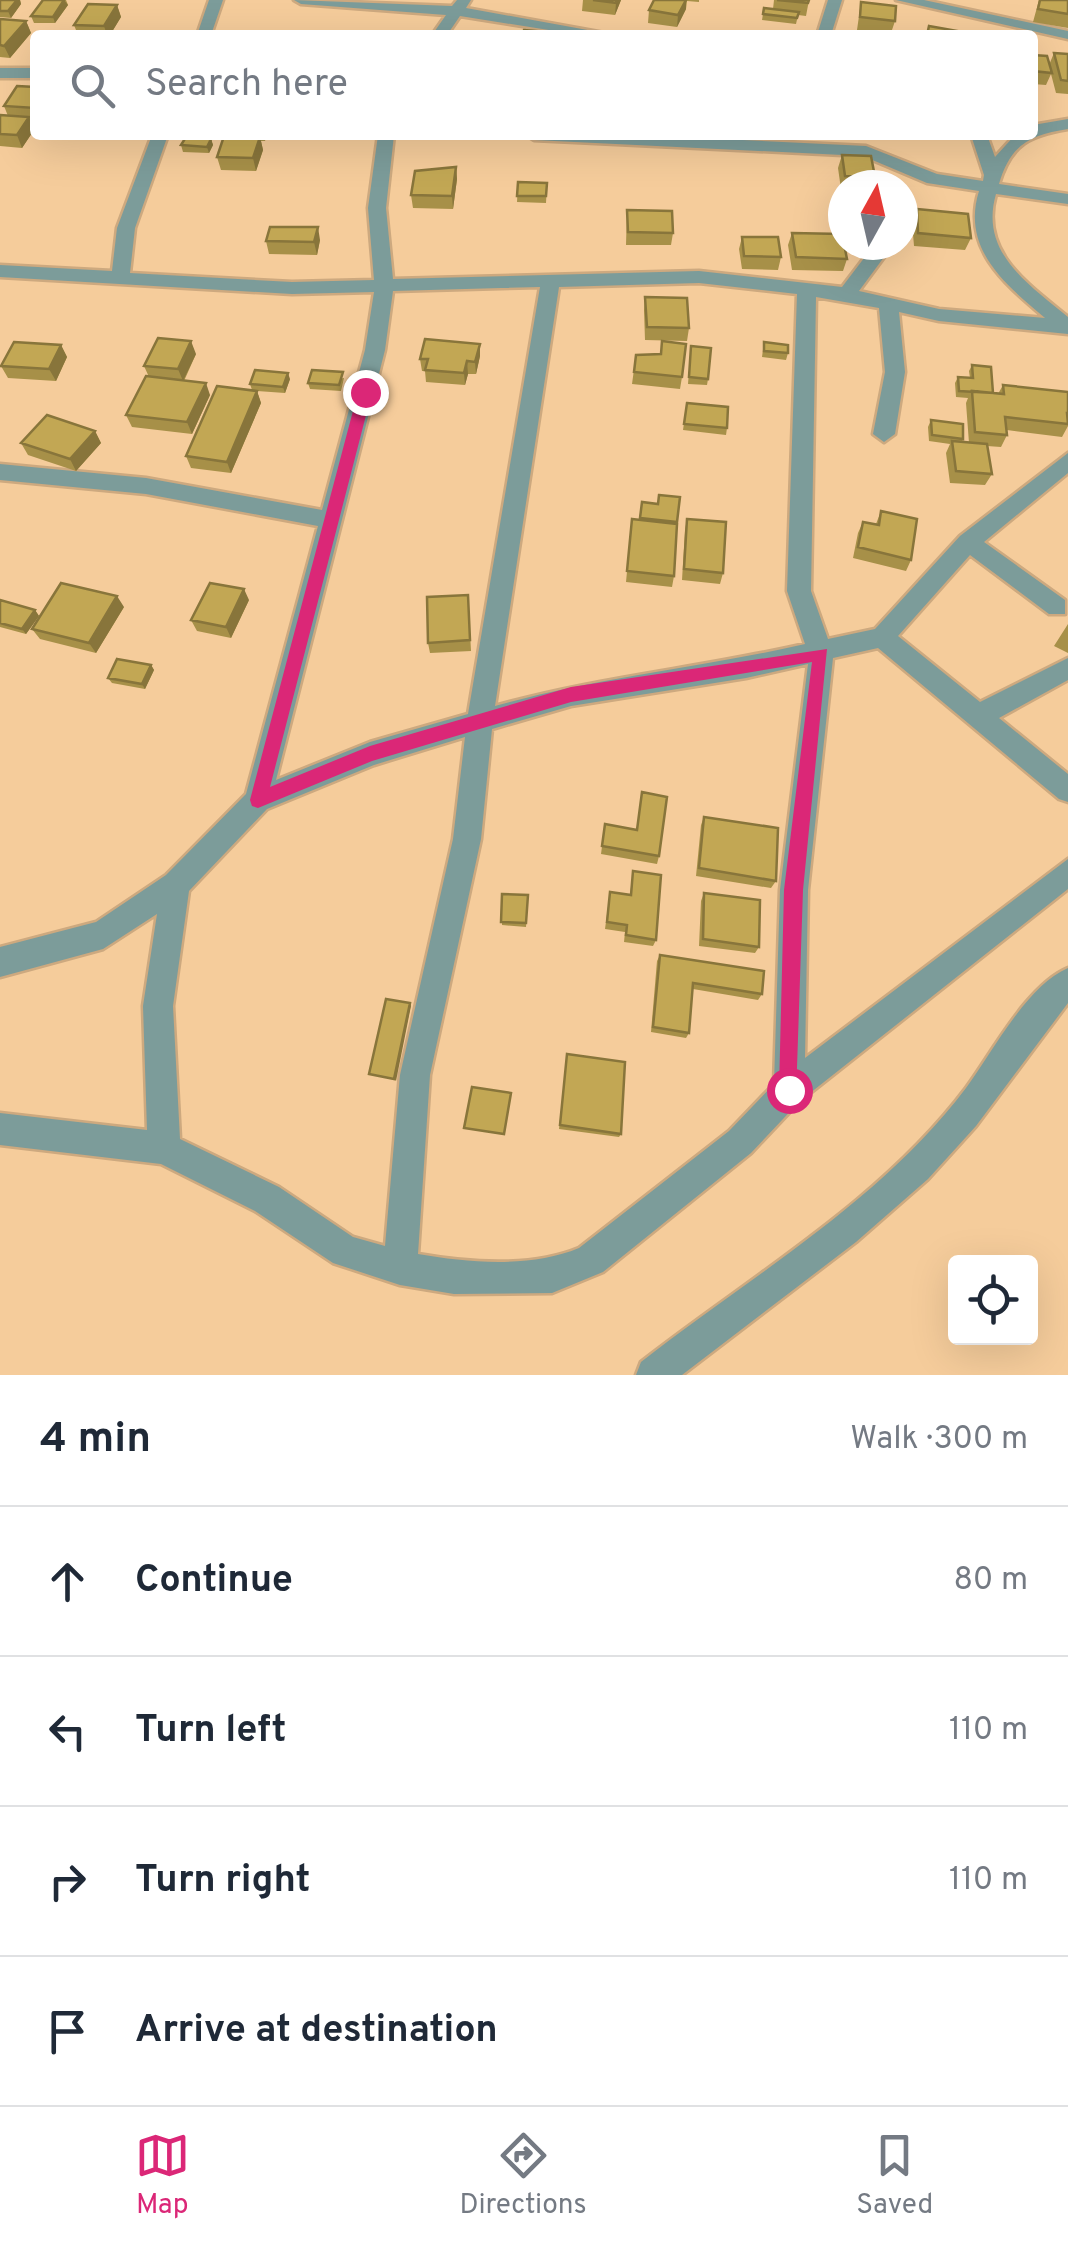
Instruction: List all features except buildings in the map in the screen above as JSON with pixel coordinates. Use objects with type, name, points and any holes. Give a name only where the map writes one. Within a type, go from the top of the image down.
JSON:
[{"type":"street","points":[[206,30],[216,0]]},
{"type":"street","points":[[300,0],[460,5],[583,30]]},
{"type":"street","points":[[826,30],[835,0]]},
{"type":"street","points":[[903,0],[1068,35]]},
{"type":"street","points":[[442,30],[460,5]]},
{"type":"street","points":[[980,30],[986,17]]},
{"type":"street","points":[[0,73],[30,73]]},
{"type":"street","points":[[1038,129],[1068,124]]},
{"type":"street","points":[[120,280],[126,228],[158,140]]},
{"type":"street","points":[[258,800],[375,350],[384,286],[377,208],[385,140]]},
{"type":"street","points":[[681,140],[866,151],[933,179],[990,180],[1068,199]]},
{"type":"street","points":[[980,140],[990,180]]},
{"type":"street","points":[[1019,140],[1008,150],[990,180],[982,210],[988,248],[1007,276],[1068,327]]},
{"type":"street","points":[[883,160],[885,170]]},
{"type":"street","points":[[847,294],[873,260]]},
{"type":"street","points":[[0,270],[292,288],[699,278],[847,294],[889,306],[1068,327]]},
{"type":"street","points":[[400,1268],[415,1076],[457,895],[480,719],[551,279]]},
{"type":"street","points":[[789,1090],[794,890],[821,654],[799,591],[807,289]]},
{"type":"street","points":[[884,434],[894,372],[889,306]]},
{"type":"street","points":[[0,962],[103,935],[176,885],[258,800],[370,754],[571,694],[821,654],[882,637],[968,542],[1068,460]]},
{"type":"street","points":[[0,472],[146,486],[331,520]]},
{"type":"street","points":[[968,542],[1058,607]]},
{"type":"street","points":[[882,637],[1068,790]]},
{"type":"street","points":[[978,716],[1068,668]]},
{"type":"street","points":[[0,1129],[164,1148],[267,1198],[307,1230],[344,1251],[400,1268],[454,1278],[552,1276],[591,1260],[740,1142],[789,1090],[1068,872]]},
{"type":"street","points":[[164,1148],[158,1006],[176,885]]},
{"type":"street","points":[[654,1375],[708,1331],[806,1264],[907,1176],[951,1132],[1068,983]]},
{"type":"route","points":[[365,392],[258,800],[370,754],[571,694],[821,654],[794,890],[789,1090]]}]
